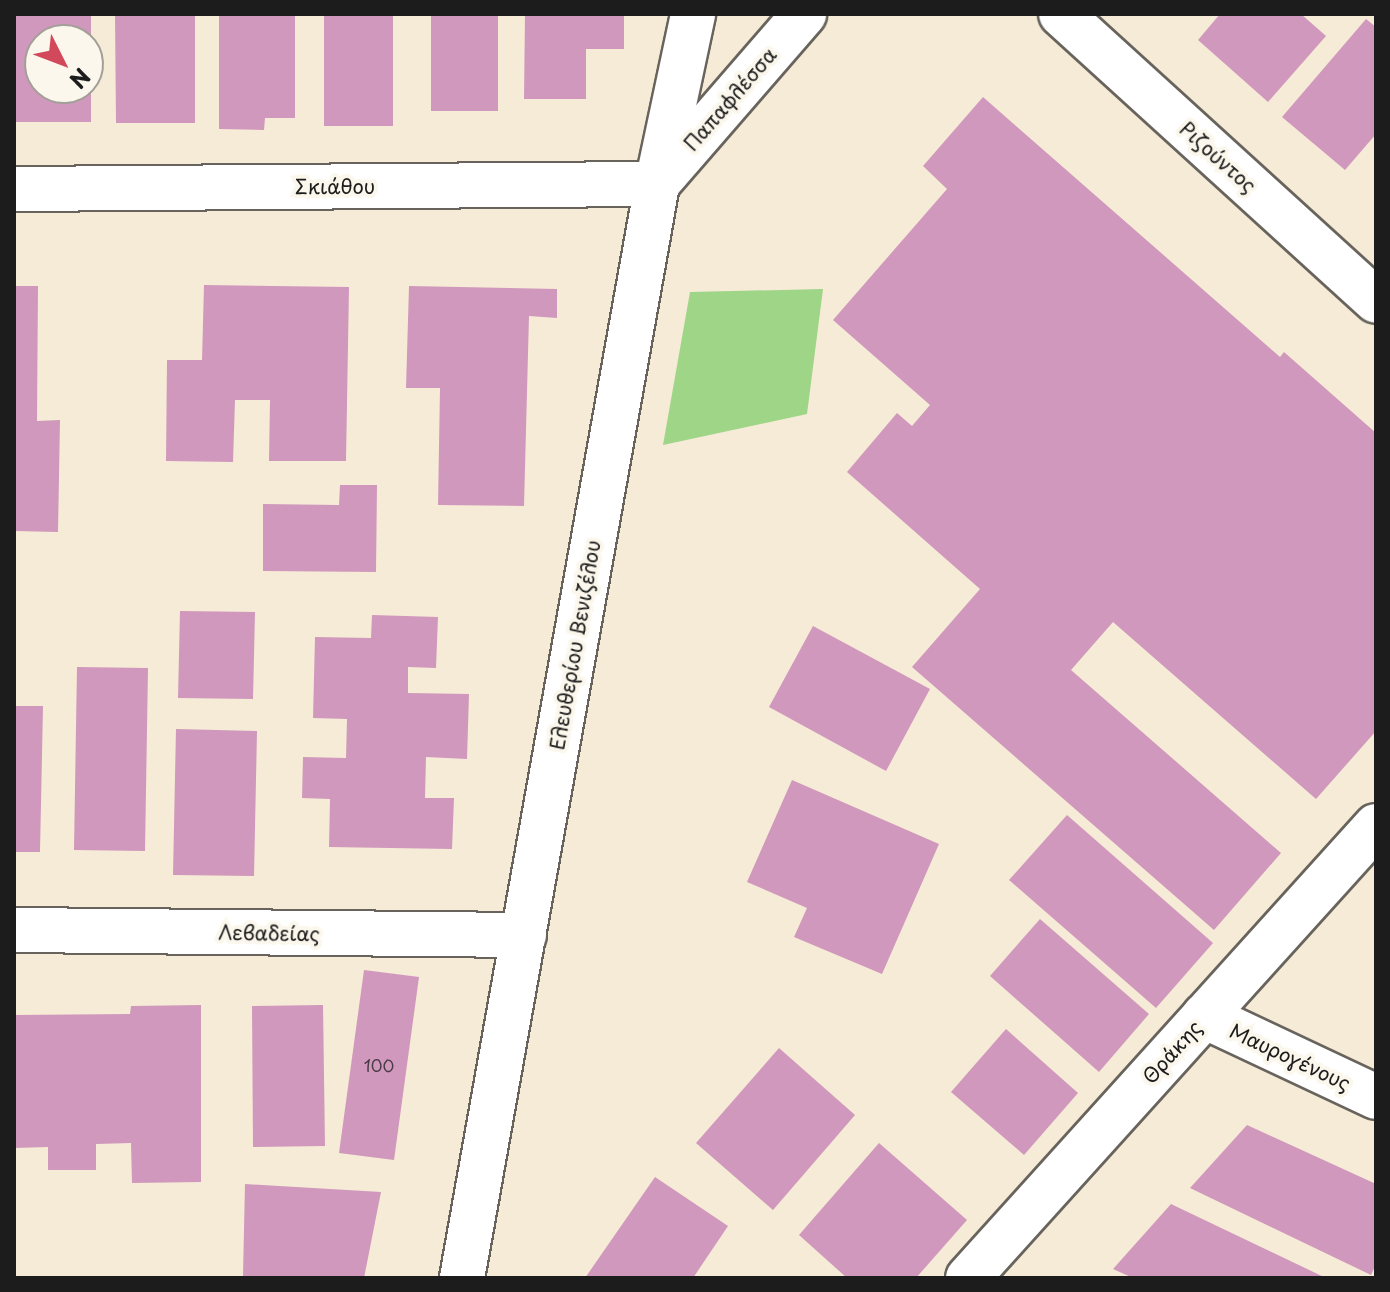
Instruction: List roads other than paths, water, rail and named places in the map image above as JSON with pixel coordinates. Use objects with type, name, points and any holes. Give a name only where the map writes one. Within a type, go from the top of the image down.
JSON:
[{"type":"street","name":"Ελευθερίου Βενιζέλου","points":[[462,1278],[657,184],[693,14]]},
{"type":"street","name":"Παπαφλέσσα","points":[[657,184],[804,14]]},
{"type":"street","name":"Ριζούντος","points":[[1061,14],[1376,301]]},
{"type":"street","name":"Σκιάθου","points":[[14,189],[657,184]]},
{"type":"street","name":"Θράκης","points":[[968,1278],[1376,826]]},
{"type":"street","name":"Λεβαδείας","points":[[14,930],[524,935]]},
{"type":"street","name":"Μαυρογένους","points":[[1204,1016],[1376,1097]]}]
